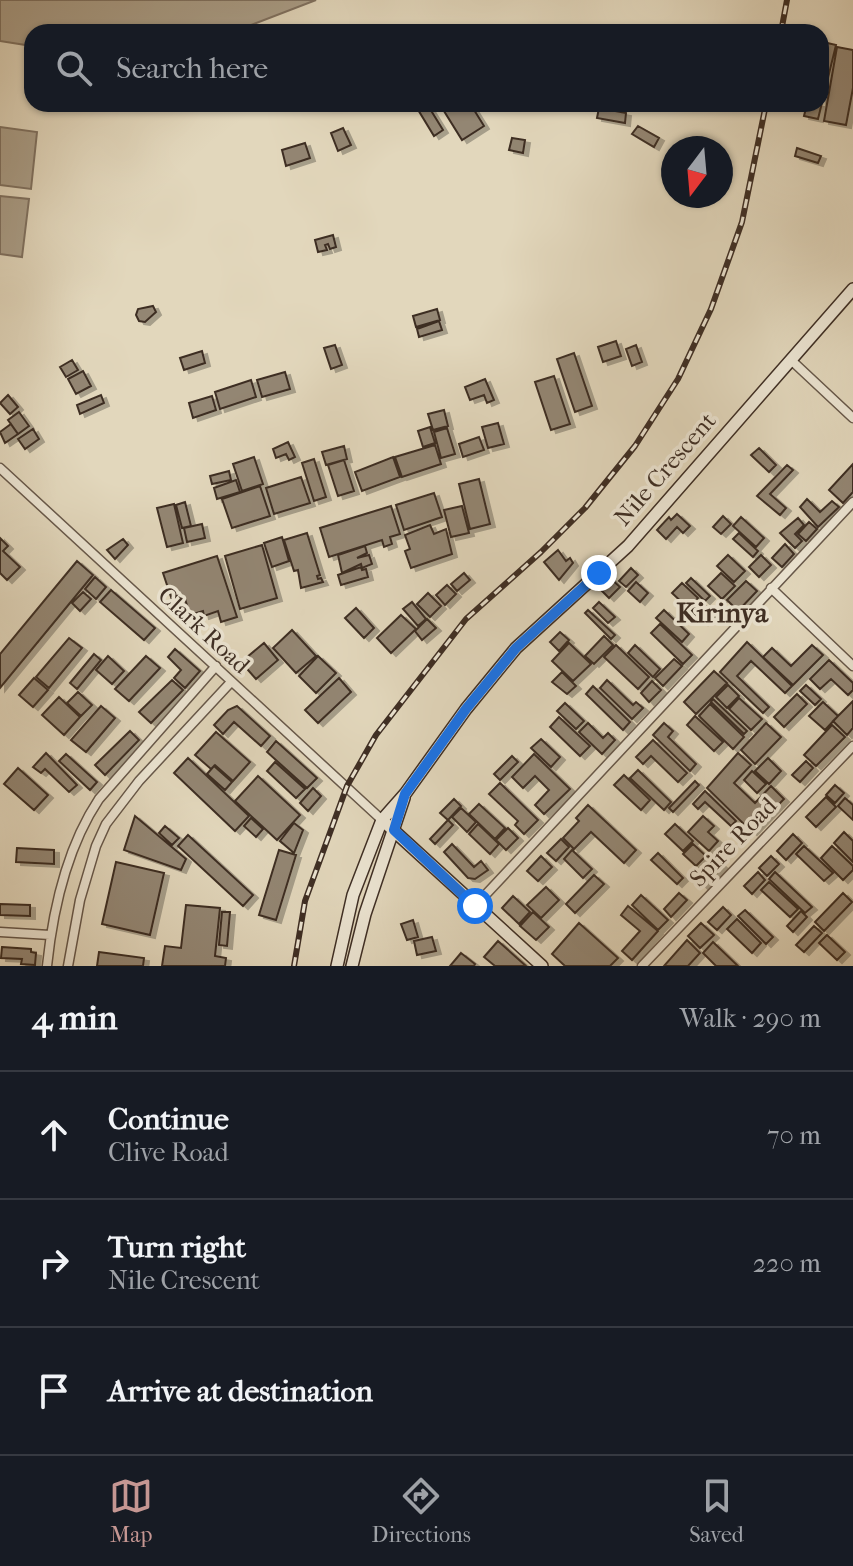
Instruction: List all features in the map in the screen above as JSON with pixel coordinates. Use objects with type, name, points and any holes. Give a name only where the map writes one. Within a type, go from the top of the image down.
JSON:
[{"type":"street","name":"Nile Crescent","points":[[382,820],[516,648],[628,546],[853,289]]},
{"type":"street","points":[[791,360],[853,418]]},
{"type":"street","name":"Clark Road","points":[[0,468],[382,820]]},
{"type":"street","points":[[475,906],[853,502]]},
{"type":"street","points":[[771,588],[853,666]]},
{"type":"street","points":[[47,966],[50,935],[60,896],[76,841],[89,814],[216,666]]},
{"type":"street","points":[[68,966],[80,900],[106,824],[139,781],[231,682]]},
{"type":"street","name":"Spire Road","points":[[642,966],[853,746]]},
{"type":"street","points":[[125,769],[139,781]]},
{"type":"street","points":[[352,966],[368,903],[405,794]]},
{"type":"street","points":[[337,966],[353,895],[382,820],[542,966]]},
{"type":"street","points":[[60,896],[80,900]]},
{"type":"street","points":[[0,932],[50,935]]},
{"type":"shaded area","points":[[0,0],[316,0],[254,24],[24,24],[24,45],[0,41]]},
{"type":"shaded area","points":[[0,127],[37,132],[31,189],[0,185]]},
{"type":"shaded area","points":[[0,196],[29,199],[22,257],[0,254]]},
{"type":"building","points":[[829,43],[836,45],[829,74]]},
{"type":"building","points":[[837,47],[853,50],[853,88],[846,125],[824,121],[826,112],[829,112]]},
{"type":"building","points":[[419,112],[432,112],[443,130],[434,136]]},
{"type":"building","points":[[445,112],[475,112],[484,126],[462,140]]},
{"type":"building","points":[[598,112],[626,113],[625,123],[597,118]]},
{"type":"building","points":[[805,112],[820,112],[818,119],[804,116]]},
{"type":"building","points":[[638,126],[659,138],[654,147],[632,134]]},
{"type":"building","points":[[343,128],[351,145],[338,151],[331,133]]},
{"type":"building","points":[[512,138],[525,140],[523,153],[509,150]]},
{"type":"building","points":[[305,143],[310,158],[286,166],[282,150]]},
{"type":"building","points":[[797,148],[821,156],[818,163],[795,156]]},
{"type":"building","points":[[333,235],[336,247],[330,249],[328,244],[325,245],[327,250],[318,252],[315,240]]},
{"type":"building","points":[[153,306],[156,312],[145,322],[139,321],[136,315],[138,309]]},
{"type":"building","points":[[437,309],[440,320],[416,327],[413,316]]},
{"type":"building","points":[[439,321],[442,330],[419,337],[417,329]]},
{"type":"building","points":[[616,341],[621,356],[603,362],[598,347]]},
{"type":"building","points":[[335,345],[342,365],[331,369],[324,348]]},
{"type":"building","points":[[636,345],[642,362],[632,366],[626,349]]},
{"type":"building","points":[[202,351],[205,363],[184,370],[180,358]]},
{"type":"building","points":[[574,353],[592,406],[575,412],[557,359]]},
{"type":"building","points":[[72,360],[78,370],[66,377],[60,367]]},
{"type":"building","points":[[83,371],[91,386],[76,394],[68,379]]},
{"type":"building","points":[[285,372],[290,389],[262,397],[257,380]]},
{"type":"building","points":[[554,376],[570,424],[551,430],[535,382]]},
{"type":"building","points":[[485,379],[494,400],[487,403],[484,395],[470,400],[465,387]]},
{"type":"building","points":[[251,380],[256,397],[220,409],[215,392]]},
{"type":"building","points":[[8,395],[18,407],[10,414],[0,403]]},
{"type":"building","points":[[101,395],[104,403],[80,414],[77,405]]},
{"type":"building","points":[[212,396],[216,410],[193,418],[189,403]]},
{"type":"building","points":[[444,410],[448,426],[433,430],[428,414]]},
{"type":"building","points":[[19,412],[29,426],[18,434],[8,420]]},
{"type":"building","points":[[498,423],[504,444],[488,448],[482,427]]},
{"type":"building","points":[[11,424],[18,434],[5,443],[0,432]]},
{"type":"building","points":[[430,427],[435,443],[423,447],[418,431]]},
{"type":"building","points":[[447,428],[455,454],[441,458],[434,432]]},
{"type":"building","points":[[33,429],[39,439],[25,449],[18,439]]},
{"type":"building","points":[[479,437],[484,450],[463,457],[459,444]]},
{"type":"building","points":[[288,442],[295,457],[289,460],[286,454],[276,458],[273,449]]},
{"type":"building","points":[[435,445],[441,464],[402,477],[395,457]]},
{"type":"building","points":[[344,446],[347,459],[326,465],[322,452]]},
{"type":"building","points":[[759,448],[776,465],[769,472],[751,455]]},
{"type":"building","points":[[254,457],[263,484],[242,491],[233,464]]},
{"type":"building","points":[[393,457],[400,477],[362,491],[355,472]]},
{"type":"building","points":[[314,459],[326,497],[314,501],[302,463]]},
{"type":"building","points":[[344,460],[354,491],[338,496],[328,465]]},
{"type":"building","points":[[853,464],[853,492],[843,503],[829,490]]},
{"type":"building","points":[[787,465],[793,470],[770,494],[786,508],[780,515],[757,496]]},
{"type":"building","points":[[229,471],[231,480],[212,484],[210,476]]},
{"type":"building","points":[[301,477],[310,503],[274,514],[266,488]]},
{"type":"building","points":[[479,479],[490,524],[470,529],[459,484]]},
{"type":"building","points":[[236,480],[240,492],[217,499],[214,488]]},
{"type":"building","points":[[260,486],[270,516],[232,528],[222,499]]},
{"type":"building","points":[[434,493],[442,517],[404,530],[396,505]]},
{"type":"building","points":[[807,499],[820,512],[832,501],[839,507],[818,527],[800,507]]},
{"type":"building","points":[[185,502],[191,526],[182,528],[176,505]]},
{"type":"building","points":[[174,504],[183,543],[167,547],[157,508]]},
{"type":"building","points":[[391,506],[400,534],[390,537],[392,544],[384,547],[382,540],[329,557],[320,528]]},
{"type":"building","points":[[462,506],[469,533],[451,537],[444,510]]},
{"type":"building","points":[[677,514],[690,526],[683,533],[677,527],[666,539],[657,530],[669,517],[671,520]]},
{"type":"building","points":[[723,516],[731,524],[721,534],[713,527]]},
{"type":"building","points":[[741,517],[764,538],[756,547],[733,526]]},
{"type":"building","points":[[798,518],[804,525],[795,534],[802,541],[795,548],[780,533]]},
{"type":"building","points":[[809,522],[817,529],[806,541],[798,534]]},
{"type":"building","points":[[202,524],[205,538],[187,542],[184,528]]},
{"type":"building","points":[[430,525],[434,534],[446,529],[452,554],[411,568],[405,551],[410,549],[405,535]]},
{"type":"building","points":[[307,533],[320,575],[317,576],[323,582],[301,588],[298,570],[294,571],[284,540]]},
{"type":"building","points":[[739,533],[758,551],[753,557],[733,539]]},
{"type":"building","points":[[282,537],[289,561],[272,567],[264,543]]},
{"type":"building","points":[[0,538],[8,546],[3,551],[20,567],[7,580],[0,573]]},
{"type":"building","points":[[123,539],[128,545],[115,559],[107,550]]},
{"type":"building","points":[[785,544],[794,554],[782,567],[772,558]]},
{"type":"building","points":[[262,545],[277,598],[240,609],[225,556]]},
{"type":"building","points":[[365,546],[367,553],[357,558],[369,555],[372,564],[362,568],[361,564],[342,573],[338,555]]},
{"type":"building","points":[[558,550],[566,561],[570,558],[573,563],[559,580],[544,562]]},
{"type":"building","points":[[728,555],[745,571],[734,582],[717,566]]},
{"type":"building","points":[[761,555],[771,565],[759,577],[749,567]]},
{"type":"building","points":[[217,556],[237,617],[221,622],[218,611],[204,616],[203,611],[190,615],[185,599],[173,603],[163,573]]},
{"type":"building","points":[[77,561],[93,575],[0,688],[0,654]]},
{"type":"building","points":[[361,567],[362,570],[366,569],[368,577],[341,585],[338,575]]},
{"type":"building","points":[[631,568],[638,575],[626,587],[619,581]]},
{"type":"building","points":[[464,573],[470,580],[457,591],[451,584]]},
{"type":"building","points":[[721,573],[735,586],[722,599],[708,586]]},
{"type":"building","points":[[95,577],[106,587],[96,599],[85,589]]},
{"type":"building","points":[[610,578],[620,587],[609,598],[600,589]]},
{"type":"building","points":[[691,578],[710,596],[705,601],[686,583]]},
{"type":"building","points":[[746,581],[757,591],[738,611],[727,600]]},
{"type":"building","points":[[636,582],[648,593],[640,602],[628,591]]},
{"type":"building","points":[[682,583],[698,598],[688,608],[672,593]]},
{"type":"building","points":[[447,585],[456,594],[445,605],[436,595]]},
{"type":"building","points":[[111,590],[155,628],[144,640],[100,602]]},
{"type":"building","points":[[83,592],[91,599],[80,611],[72,603]]},
{"type":"building","points":[[428,593],[441,606],[430,617],[417,604]]},
{"type":"building","points":[[412,602],[426,619],[418,626],[403,609]]},
{"type":"building","points":[[599,602],[615,617],[608,623],[593,608]]},
{"type":"building","points":[[700,602],[712,613],[703,622],[691,611]]},
{"type":"building","points":[[356,608],[374,628],[364,638],[345,618]]},
{"type":"building","points":[[588,610],[615,635],[611,639],[585,613]]},
{"type":"building","points":[[664,610],[689,634],[682,642],[656,618]]},
{"type":"building","points":[[401,615],[416,629],[391,653],[377,638]]},
{"type":"building","points":[[427,619],[436,628],[422,640],[415,631]]},
{"type":"building","points":[[660,624],[692,655],[683,664],[651,633]]},
{"type":"building","points":[[292,630],[316,656],[296,673],[273,648]]},
{"type":"building","points":[[560,632],[569,640],[559,651],[550,642]]},
{"type":"building","points":[[604,636],[613,645],[594,664],[585,656]]},
{"type":"building","points":[[69,638],[82,648],[49,688],[36,677]]},
{"type":"building","points":[[747,642],[792,686],[785,693],[751,661],[737,676],[769,707],[763,713],[720,672]]},
{"type":"building","points":[[264,643],[278,660],[256,679],[241,662]]},
{"type":"building","points":[[569,643],[591,664],[573,681],[552,661]]},
{"type":"building","points":[[616,645],[649,677],[638,689],[604,657]]},
{"type":"building","points":[[635,645],[660,669],[653,677],[628,653]]},
{"type":"building","points":[[812,645],[823,655],[793,685],[763,657],[772,648],[791,666]]},
{"type":"building","points":[[175,649],[200,671],[185,688],[174,678],[181,670],[168,657]]},
{"type":"building","points":[[94,654],[101,660],[77,689],[70,683]]},
{"type":"building","points":[[108,656],[124,671],[112,684],[96,670]]},
{"type":"building","points":[[146,656],[160,668],[129,701],[115,689]]},
{"type":"building","points":[[318,656],[336,673],[316,693],[299,676]]},
{"type":"building","points":[[674,659],[682,666],[663,686],[655,678]]},
{"type":"building","points":[[829,660],[853,683],[853,690],[848,695],[831,679],[820,689],[810,679]]},
{"type":"building","points":[[714,671],[727,683],[696,714],[684,702]]},
{"type":"building","points":[[562,672],[576,686],[567,694],[552,682]]},
{"type":"building","points":[[34,678],[48,690],[33,707],[19,695]]},
{"type":"building","points":[[339,678],[351,692],[318,723],[305,710]]},
{"type":"building","points":[[172,680],[183,690],[151,723],[139,712]]},
{"type":"building","points":[[607,680],[633,705],[636,702],[643,708],[632,719],[600,688]]},
{"type":"building","points":[[652,681],[661,690],[649,702],[641,693]]},
{"type":"building","points":[[728,685],[739,696],[727,708],[716,697]]},
{"type":"building","points":[[806,685],[821,699],[815,705],[800,691]]},
{"type":"building","points":[[593,686],[630,722],[623,730],[586,694]]},
{"type":"building","points":[[78,692],[92,705],[81,716],[67,703]]},
{"type":"building","points":[[797,694],[807,704],[784,727],[774,717]]},
{"type":"building","points":[[59,697],[80,717],[64,735],[42,715]]},
{"type":"building","points":[[739,698],[762,719],[751,730],[729,709]]},
{"type":"building","points":[[713,699],[747,731],[744,734],[711,702]]},
{"type":"building","points":[[853,701],[853,728],[847,735],[833,721]]},
{"type":"building","points":[[823,702],[838,716],[825,730],[809,716]]},
{"type":"building","points":[[565,703],[584,721],[576,729],[557,711]]},
{"type":"building","points":[[710,704],[744,737],[733,749],[699,716]]},
{"type":"building","points":[[101,706],[115,718],[86,752],[71,740]]},
{"type":"building","points":[[237,706],[270,736],[261,746],[234,722],[223,734],[214,725],[228,710]]},
{"type":"building","points":[[695,716],[723,742],[714,751],[687,725]]},
{"type":"building","points":[[559,717],[590,746],[580,756],[550,727]]},
{"type":"building","points":[[588,723],[603,738],[608,733],[615,740],[602,754],[579,732]]},
{"type":"building","points":[[664,723],[673,731],[668,737],[696,764],[690,771],[653,735]]},
{"type":"building","points":[[766,723],[781,737],[755,764],[741,750]]},
{"type":"building","points":[[832,725],[845,737],[816,766],[804,755]]},
{"type":"building","points":[[130,731],[139,740],[105,775],[95,765]]},
{"type":"building","points":[[216,732],[250,762],[233,781],[215,765],[211,769],[195,755]]},
{"type":"building","points":[[541,739],[560,757],[551,767],[531,748]]},
{"type":"building","points":[[653,740],[687,773],[678,782],[651,756],[643,764],[636,757]]},
{"type":"building","points":[[276,741],[317,778],[307,788],[267,752]]},
{"type":"building","points":[[46,753],[77,785],[69,792],[45,769],[41,773],[33,767]]},
{"type":"building","points":[[738,753],[751,765],[734,783],[755,803],[771,786],[784,799],[752,832],[707,788]]},
{"type":"building","points":[[66,754],[97,782],[90,790],[59,761]]},
{"type":"building","points":[[534,754],[570,789],[544,814],[535,805],[549,790],[535,776],[523,788],[512,777]]},
{"type":"building","points":[[512,756],[518,762],[500,780],[494,774]]},
{"type":"building","points":[[188,758],[249,816],[235,831],[174,773]]},
{"type":"building","points":[[768,758],[781,771],[769,784],[755,771]]},
{"type":"building","points":[[806,761],[813,768],[800,782],[792,775]]},
{"type":"building","points":[[275,762],[305,789],[296,798],[267,771]]},
{"type":"building","points":[[214,766],[232,782],[225,790],[207,774]]},
{"type":"building","points":[[18,768],[48,795],[34,810],[4,784]]},
{"type":"building","points":[[638,770],[671,802],[664,810],[630,778]]},
{"type":"building","points":[[752,771],[766,784],[757,793],[744,780]]},
{"type":"building","points":[[624,775],[650,800],[641,810],[614,785]]},
{"type":"building","points":[[258,776],[300,815],[277,840],[235,801]]},
{"type":"building","points":[[695,781],[699,785],[673,812],[669,808]]},
{"type":"building","points":[[500,783],[538,820],[524,834],[515,825],[518,821],[489,794]]},
{"type":"building","points":[[835,785],[844,793],[835,803],[826,795]]},
{"type":"building","points":[[313,788],[321,796],[308,811],[300,803]]},
{"type":"building","points":[[705,791],[736,821],[731,826],[705,802],[698,809],[693,804]]},
{"type":"building","points":[[826,797],[836,807],[816,827],[806,817]]},
{"type":"building","points":[[845,798],[853,805],[853,820],[838,806]]},
{"type":"building","points":[[454,799],[461,806],[448,820],[440,813]]},
{"type":"building","points":[[479,804],[505,828],[495,839],[469,814]]},
{"type":"building","points":[[588,805],[636,850],[624,863],[591,832],[574,849],[563,838],[579,821],[576,818]]},
{"type":"building","points":[[461,808],[476,822],[467,832],[452,817]]},
{"type":"building","points":[[135,816],[186,859],[181,870],[124,850]]},
{"type":"building","points":[[703,816],[714,826],[708,832],[718,841],[709,851],[688,832]]},
{"type":"building","points":[[251,818],[263,829],[256,837],[244,826]]},
{"type":"building","points":[[448,820],[453,825],[435,844],[430,839]]},
{"type":"building","points":[[294,823],[303,830],[294,853],[280,841]]},
{"type":"building","points":[[478,824],[499,844],[490,854],[469,834]]},
{"type":"building","points":[[675,824],[693,841],[683,851],[665,834]]},
{"type":"building","points":[[165,826],[179,838],[172,845],[159,833]]},
{"type":"building","points":[[508,828],[518,838],[506,850],[496,840]]},
{"type":"building","points":[[844,832],[853,841],[853,862],[834,843]]},
{"type":"building","points":[[793,834],[802,843],[786,860],[777,851]]},
{"type":"building","points":[[188,835],[253,895],[243,906],[178,846]]},
{"type":"building","points":[[561,839],[569,847],[556,861],[547,853]]},
{"type":"building","points":[[452,844],[474,867],[481,861],[488,870],[475,879],[468,878],[444,852]]},
{"type":"building","points":[[693,844],[706,856],[696,866],[683,854]]},
{"type":"building","points":[[804,846],[833,873],[824,881],[796,854]]},
{"type":"building","points":[[832,846],[853,866],[843,880],[821,858]]},
{"type":"building","points":[[17,848],[54,850],[54,864],[16,862]]},
{"type":"building","points":[[279,850],[296,855],[276,920],[259,915]]},
{"type":"building","points":[[572,850],[592,869],[583,878],[564,859]]},
{"type":"building","points":[[658,853],[683,878],[677,884],[651,860]]},
{"type":"building","points":[[541,856],[552,867],[538,881],[527,871]]},
{"type":"building","points":[[771,856],[779,864],[767,876],[759,868]]},
{"type":"building","points":[[713,857],[723,866],[703,886],[693,876]]},
{"type":"building","points":[[116,862],[164,873],[150,935],[102,924]]},
{"type":"building","points":[[758,872],[765,880],[752,894],[744,886]]},
{"type":"building","points":[[775,872],[812,907],[805,913],[769,879]]},
{"type":"building","points":[[594,875],[604,884],[575,913],[566,904]]},
{"type":"building","points":[[769,882],[798,909],[790,917],[761,890]]},
{"type":"building","points":[[546,887],[559,900],[541,918],[527,905]]},
{"type":"building","points":[[679,893],[687,900],[671,917],[664,909]]},
{"type":"building","points":[[843,893],[852,902],[824,931],[815,922]]},
{"type":"building","points":[[641,895],[668,920],[658,930],[632,905]]},
{"type":"building","points":[[513,896],[530,912],[519,924],[502,908]]},
{"type":"building","points":[[0,904],[30,905],[30,916],[0,915]]},
{"type":"building","points":[[186,905],[220,908],[215,956],[226,958],[225,966],[162,966],[165,946],[181,948]]},
{"type":"building","points":[[628,906],[658,931],[632,960],[622,951],[640,931],[621,915]]},
{"type":"building","points":[[723,907],[731,915],[717,930],[708,922]]},
{"type":"building","points":[[745,910],[773,937],[766,944],[738,916]]},
{"type":"building","points":[[801,911],[807,917],[793,932],[787,926]]},
{"type":"building","points":[[222,912],[230,912],[227,946],[219,945]]},
{"type":"building","points":[[533,912],[549,927],[536,940],[520,926]]},
{"type":"building","points":[[737,919],[761,943],[752,953],[727,929]]},
{"type":"building","points":[[413,920],[418,937],[407,940],[401,924]]},
{"type":"building","points":[[579,923],[618,958],[610,966],[565,966],[552,954]]},
{"type":"building","points":[[701,923],[714,935],[700,948],[688,936]]},
{"type":"building","points":[[814,926],[822,933],[804,952],[796,945]]},
{"type":"building","points":[[827,935],[845,952],[837,960],[819,943]]},
{"type":"building","points":[[432,937],[436,951],[417,955],[414,941]]},
{"type":"building","points":[[687,940],[700,953],[688,966],[664,966]]},
{"type":"building","points":[[498,941],[526,966],[495,966],[484,957]]},
{"type":"building","points":[[713,942],[738,966],[716,966],[703,953]]},
{"type":"building","points":[[2,947],[31,949],[36,953],[35,965],[21,964],[22,959],[1,958]]},
{"type":"building","points":[[99,952],[144,958],[143,966],[97,966]]},
{"type":"building","points":[[461,953],[475,964],[474,966],[450,966]]},
{"type":"railway","points":[[782,24],[787,0]]},
{"type":"railway","points":[[294,966],[305,901],[347,786],[376,735],[466,619],[585,508],[635,446],[678,379],[711,309],[742,222],[764,112]]},
{"type":"district","name":"Kirinya","points":[[722,612]]},
{"type":"route","points":[[475,906],[394,830],[405,794],[466,709],[516,648],[599,573]]}]
